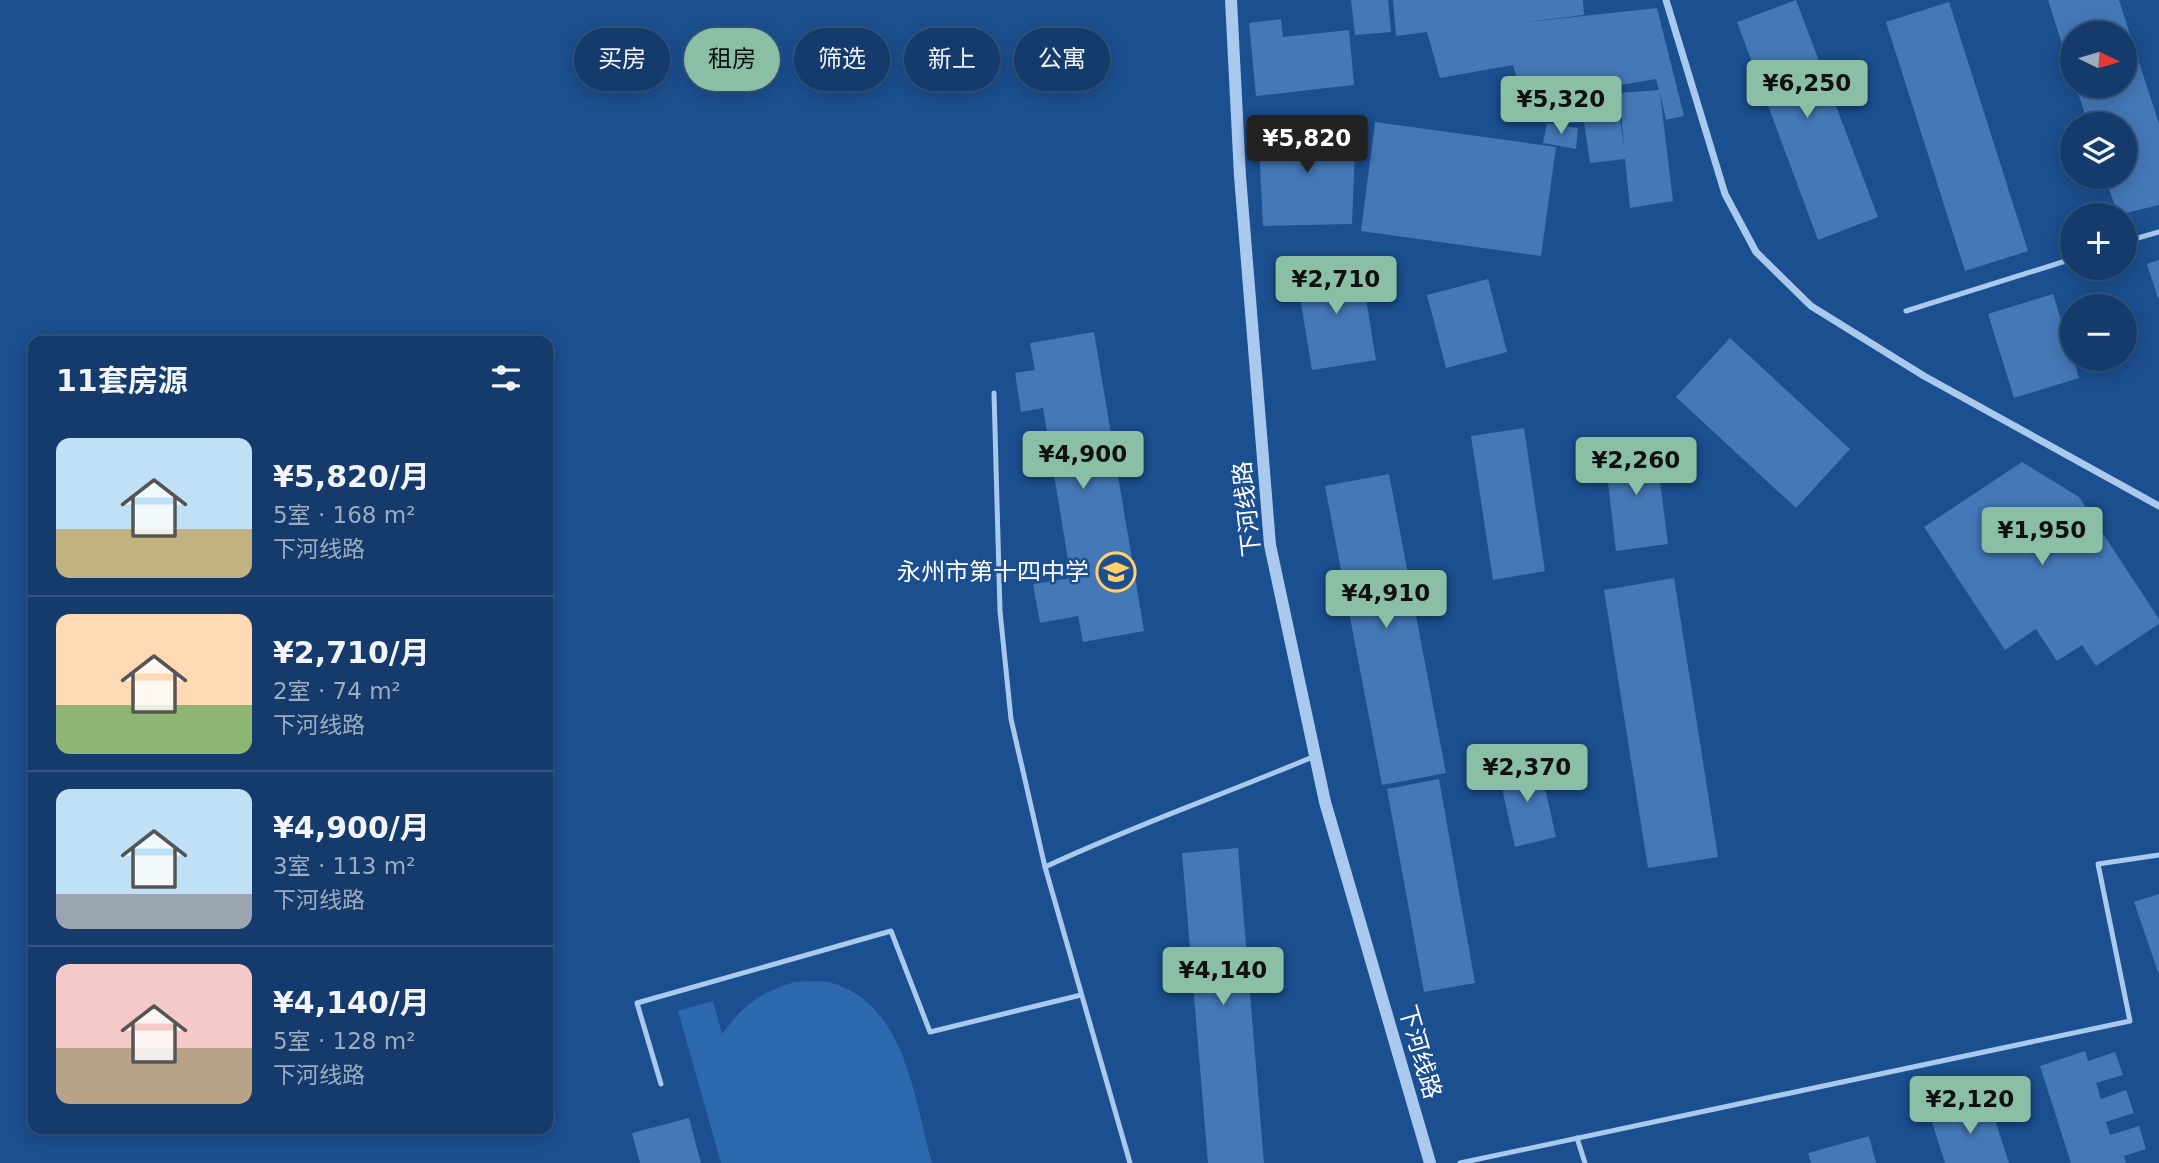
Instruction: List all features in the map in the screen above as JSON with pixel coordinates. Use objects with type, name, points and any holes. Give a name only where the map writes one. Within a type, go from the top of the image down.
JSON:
[{"type":"street","name":"下河线路","points":[[1231,0],[1240,176],[1269,545],[1325,802],[1430,1163]]},
{"type":"street","points":[[1666,0],[1725,194],[1756,252],[1811,306],[1924,376],[2159,506]]},
{"type":"lane","points":[[2137,239],[2159,232]]},
{"type":"lane","points":[[1906,311],[2060,263]]},
{"type":"lane","points":[[994,393],[1000,611],[1010,719],[1045,867],[1130,1163]]},
{"type":"lane","points":[[1045,867],[1099,842],[1214,799],[1315,756]]},
{"type":"lane","points":[[1460,1163],[2130,1021],[2098,864],[2159,855]]},
{"type":"lane","points":[[661,1084],[637,1003],[891,931],[930,1032],[1081,995]]},
{"type":"lane","points":[[1577,1138],[1585,1163]]},
{"type":"shaded area","points":[[794,982],[832,983],[857,994],[876,1011],[903,1057],[932,1163],[721,1163],[678,1011],[713,1001],[722,1034],[753,1001]]},
{"type":"building","points":[[1351,0],[1388,0],[1391,32],[1355,35]]},
{"type":"building","points":[[1393,0],[1583,0],[1584,15],[1519,23],[1657,8],[1684,116],[1666,120],[1660,93],[1673,201],[1630,208],[1625,159],[1590,163],[1584,122],[1553,124],[1549,94],[1522,98],[1513,65],[1440,78],[1427,32],[1396,36]],"holes":[[[1656,79],[1659,90],[1619,93],[1624,147],[1615,86]]]},
{"type":"building","points":[[1796,0],[1878,217],[1818,240],[1737,22]]},
{"type":"building","points":[[2048,0],[2119,0],[2126,21],[2060,21],[2060,38]]},
{"type":"building","points":[[1949,2],[2028,251],[1965,271],[1886,22]]},
{"type":"building","points":[[1281,19],[1283,37],[1349,30],[1354,85],[1256,96],[1249,23]]},
{"type":"building","points":[[2137,56],[2159,124],[2159,205],[2137,210],[2137,203],[2114,203],[2109,189],[2137,189],[2137,112],[2084,112],[2080,98],[2137,98]]},
{"type":"building","points":[[1375,122],[1556,147],[1541,256],[1361,231]]},
{"type":"building","points":[[1547,123],[1578,128],[1576,149],[1543,143]]},
{"type":"building","points":[[1356,125],[1352,224],[1263,226],[1258,127]]},
{"type":"building","points":[[2159,260],[2159,298],[2158,298],[2147,264]]},
{"type":"building","points":[[1360,262],[1376,360],[1312,370],[1296,273]]},
{"type":"building","points":[[1488,279],[1507,352],[1446,368],[1427,295]]},
{"type":"building","points":[[2053,294],[2060,317],[2060,371],[2077,371],[2079,378],[2014,398],[1988,314]]},
{"type":"building","points":[[1094,332],[1144,631],[1083,642],[1078,616],[1040,623],[1033,584],[1071,578],[1043,408],[1021,412],[1015,373],[1035,370],[1030,343]]},
{"type":"building","points":[[1730,338],[1850,449],[1796,508],[1676,397]]},
{"type":"building","points":[[1524,428],[1545,571],[1493,580],[1471,436]]},
{"type":"building","points":[[1655,442],[1668,544],[1616,551],[1604,449]]},
{"type":"building","points":[[2022,462],[2079,497],[2159,619],[2159,624],[2096,666],[2082,645],[2057,661],[2036,629],[2005,650],[1924,527]]},
{"type":"building","points":[[1389,474],[1446,773],[1382,785],[1325,486]]},
{"type":"building","points":[[1674,578],[1718,857],[1648,868],[1604,590]]},
{"type":"building","points":[[1539,761],[1556,837],[1515,847],[1498,770]]},
{"type":"building","points":[[1439,779],[1475,983],[1424,992],[1387,789]]},
{"type":"building","points":[[1238,848],[1264,1163],[1208,1163],[1182,853]]},
{"type":"building","points":[[2159,894],[2159,975],[2134,902]]},
{"type":"building","points":[[2085,1051],[2088,1061],[2115,1052],[2123,1075],[2096,1083],[2101,1099],[2126,1090],[2134,1113],[2106,1122],[2110,1135],[2139,1126],[2146,1149],[2124,1156],[2126,1163],[2071,1163],[2040,1066]]},
{"type":"building","points":[[1989,1101],[2009,1163],[1945,1163],[1931,1119]]},
{"type":"building","points":[[689,1118],[701,1163],[640,1163],[632,1133]]},
{"type":"building","points":[[1869,1136],[1876,1163],[1811,1163],[1808,1153]]},
{"type":"place","name":"永州市第十四中学","points":[[1116,572]]}]
